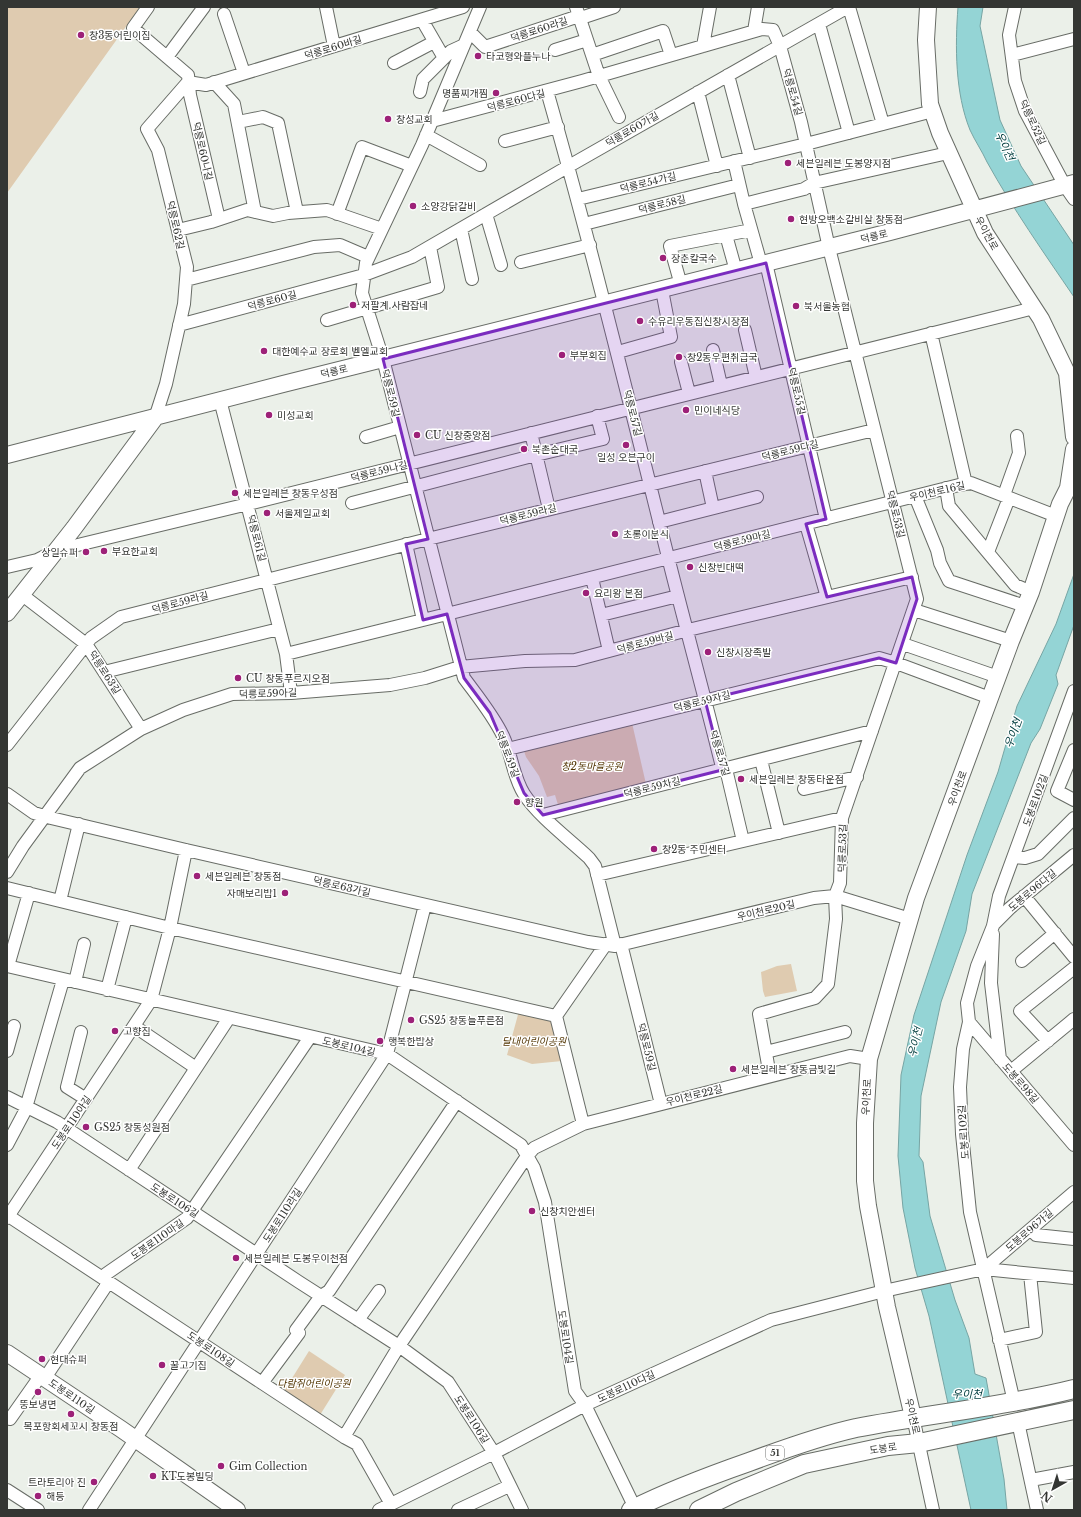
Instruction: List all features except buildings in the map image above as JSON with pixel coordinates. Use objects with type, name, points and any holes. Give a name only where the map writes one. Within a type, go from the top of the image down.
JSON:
[{"type":"main road","name":"51","points":[[633,1509],[706,1477],[804,1442],[856,1428],[1010,1403],[1074,1389]]},
{"type":"main road","name":"도봉로","points":[[699,1510],[736,1492],[804,1464],[888,1446],[926,1442],[1074,1410]]},
{"type":"street","points":[[148,7],[133,28],[188,75],[188,82]]},
{"type":"street","points":[[167,57],[204,7]]},
{"type":"street","points":[[326,7],[334,46]]},
{"type":"street","name":"덕릉로60바길","points":[[188,82],[206,85],[463,7]]},
{"type":"street","points":[[383,359],[362,293],[366,263],[432,122],[480,7]]},
{"type":"street","name":"덕릉로60라길","points":[[470,32],[485,47],[576,17],[578,12],[584,17],[614,7]]},
{"type":"street","points":[[704,46],[710,7]]},
{"type":"street","points":[[754,31],[758,7]]},
{"type":"street","points":[[780,46],[849,7],[883,124]]},
{"type":"street","name":"우이천로","points":[[928,7],[926,40],[930,104],[948,153],[981,208],[985,233],[1042,319],[1066,373],[1074,437]]},
{"type":"street","name":"덕릉로52길","points":[[1015,7],[1009,35],[1015,81],[1025,111],[1065,186],[1074,199]]},
{"type":"street","points":[[578,12],[599,76],[619,117]]},
{"type":"street","points":[[224,14],[244,73]]},
{"type":"street","points":[[422,20],[444,58]]},
{"type":"street","points":[[819,24],[849,132]]},
{"type":"street","name":"덕릉로60다길","points":[[432,122],[547,91],[762,29],[773,30],[780,46]]},
{"type":"street","points":[[592,55],[663,31],[671,55]]},
{"type":"street","points":[[1012,55],[1074,39]]},
{"type":"street","points":[[555,50],[587,40]]},
{"type":"street","points":[[394,62],[434,42]]},
{"type":"street","points":[[420,92],[423,79],[451,51],[464,46]]},
{"type":"street","name":"덕릉로60가길","points":[[364,275],[412,257],[780,46]]},
{"type":"street","name":"덕릉로54길","points":[[780,46],[806,144],[828,248]]},
{"type":"street","points":[[728,75],[750,158]]},
{"type":"street","name":"덕릉로60나길","points":[[188,82],[219,219]]},
{"type":"street","name":"덕릉로62길","points":[[155,418],[166,384],[184,304],[187,267],[158,150],[147,129],[188,82]]},
{"type":"street","points":[[214,82],[234,104],[255,212]]},
{"type":"street","points":[[547,91],[606,304]]},
{"type":"street","points":[[698,92],[717,166]]},
{"type":"street","points":[[806,144],[933,111]]},
{"type":"street","points":[[238,122],[263,117],[278,123],[297,212]]},
{"type":"street","points":[[505,141],[558,127]]},
{"type":"street","points":[[426,135],[480,165]]},
{"type":"street","name":"덕릉로54가길","points":[[578,199],[806,144]]},
{"type":"street","points":[[337,214],[362,147],[412,166]]},
{"type":"street","points":[[744,204],[804,189],[814,183],[948,153]]},
{"type":"street","points":[[734,161],[751,230],[764,264]]},
{"type":"street","name":"덕릉로58길","points":[[584,224],[740,184]]},
{"type":"street","name":"덕릉로","points":[[7,455],[220,400],[828,248],[1065,186]]},
{"type":"street","points":[[178,230],[247,210],[273,216],[297,212],[327,210],[382,229]]},
{"type":"street","points":[[486,214],[501,265]]},
{"type":"street","points":[[461,228],[472,279]]},
{"type":"street","points":[[681,285],[670,246],[751,230]]},
{"type":"street","points":[[726,235],[736,271]]},
{"type":"street","points":[[186,280],[314,247],[340,245],[368,257]]},
{"type":"street","points":[[521,262],[590,245]]},
{"type":"street","points":[[327,320],[438,287],[430,247]]},
{"type":"street","name":"덕릉로53길","points":[[766,1052],[758,1014],[815,998],[828,984],[836,919],[836,896],[840,883],[842,818],[903,644],[917,599],[828,248]]},
{"type":"street","name":"덕릉로55길","points":[[764,264],[791,368],[826,518]]},
{"type":"street","name":"덕릉로60길","points":[[179,325],[364,275]]},
{"type":"street","points":[[618,352],[670,336],[662,290]]},
{"type":"street","name":"덕릉로57길","points":[[606,304],[668,558],[688,630],[721,762],[726,769],[743,841]]},
{"type":"street","points":[[855,352],[1034,308]]},
{"type":"street","points":[[746,330],[756,377]]},
{"type":"street","points":[[931,333],[966,484]]},
{"type":"street","points":[[713,350],[721,386]]},
{"type":"street","name":"덕릉로59나길","points":[[57,550],[248,504],[855,352]]},
{"type":"street","name":"덕릉로59길","points":[[383,359],[464,678],[490,712],[503,737],[524,793],[543,815],[589,858],[595,866],[614,945],[661,1104]]},
{"type":"street","points":[[681,362],[689,394]]},
{"type":"street","name":"덕릉로61길","points":[[220,400],[286,654],[291,693]]},
{"type":"street","points":[[352,504],[536,455],[603,439],[597,416]]},
{"type":"street","points":[[7,613],[57,550],[155,418]]},
{"type":"street","name":"덕릉로59길","points":[[366,437],[400,427]]},
{"type":"street","points":[[109,429],[124,440],[128,448],[128,455]]},
{"type":"street","name":"덕릉로59다길","points":[[650,484],[874,430]]},
{"type":"street","points":[[531,433],[549,509]]},
{"type":"street","points":[[988,552],[1019,453],[1017,436]]},
{"type":"street","name":"우이천로","points":[[933,1510],[926,1442],[919,1417],[892,1289],[868,1206],[865,1181],[864,1123],[869,1059],[916,898],[1028,599],[1056,516],[1068,488],[1074,449]]},
{"type":"street","points":[[705,471],[713,508]]},
{"type":"street","name":"우이천로16길","points":[[893,502],[946,488],[972,483],[1056,516]]},
{"type":"street","name":"덕릉로59라길","points":[[7,745],[91,638],[121,617],[406,544],[650,484]]},
{"type":"street","points":[[946,488],[949,506],[1028,599]]},
{"type":"street","points":[[915,496],[937,550],[940,563],[949,580],[1028,599]]},
{"type":"street","points":[[659,522],[757,497]]},
{"type":"street","name":"덕릉로59마길","points":[[447,614],[893,502]]},
{"type":"street","points":[[806,524],[827,597]]},
{"type":"street","points":[[406,544],[423,620]]},
{"type":"street","points":[[7,567],[37,560],[57,550]]},
{"type":"street","name":"덕릉로59바길","points":[[460,667],[525,661],[575,660],[688,630],[912,577]]},
{"type":"street","points":[[592,578],[610,651]]},
{"type":"street","name":"덕릉로63길","points":[[21,594],[86,644],[141,729]]},
{"type":"street","points":[[601,615],[678,596]]},
{"type":"street","points":[[914,610],[1011,641]]},
{"type":"street","points":[[286,654],[447,614]]},
{"type":"street","points":[[104,672],[280,630]]},
{"type":"street","points":[[903,644],[998,677]]},
{"type":"street","name":"덕릉로59자길","points":[[508,750],[879,658],[896,663]]},
{"type":"street","points":[[896,663],[990,698]]},
{"type":"street","name":"덕릉로59아길","points":[[44,816],[80,768],[141,729],[183,710],[232,694],[291,693],[390,685],[425,678],[460,667]]},
{"type":"street","name":"도봉로102길","points":[[1000,1059],[991,983],[993,926],[999,896],[1073,697]]},
{"type":"street","name":"덕릉로59차길","points":[[543,815],[872,731]]},
{"type":"street","points":[[1056,742],[1074,750]]},
{"type":"street","name":"도봉로102길","points":[[1074,750],[1057,791],[1074,800]]},
{"type":"street","points":[[761,760],[780,833]]},
{"type":"street","points":[[804,789],[857,777]]},
{"type":"street","name":"덕릉로63가길","points":[[7,794],[34,813],[44,816],[588,942],[614,945]]},
{"type":"street","points":[[7,872],[44,816]]},
{"type":"street","points":[[597,875],[842,818]]},
{"type":"street","points":[[1014,857],[1025,858],[1038,854],[1074,818]]},
{"type":"street","points":[[60,901],[78,824]]},
{"type":"street","name":"도봉로110아길","points":[[7,1216],[67,1129],[151,1000],[170,928],[186,850]]},
{"type":"street","name":"도봉로96다길","points":[[993,926],[1010,908],[1074,855]]},
{"type":"street","points":[[7,888],[170,928],[556,1016]]},
{"type":"street","name":"도봉로104길","points":[[29,893],[8,966],[387,1054],[521,1145],[534,1168],[545,1202],[575,1391],[585,1405],[633,1509]]},
{"type":"street","name":"우이천로20길","points":[[614,945],[814,898],[836,896],[910,919]]},
{"type":"street","points":[[1024,896],[1074,957]]},
{"type":"street","name":"도봉로110라길","points":[[136,1439],[387,1054],[425,905]]},
{"type":"street","points":[[107,990],[126,917]]},
{"type":"street","name":"도봉로102길","points":[[993,926],[977,966],[967,1002],[968,1022],[963,1048],[960,1087],[962,1134],[970,1212],[981,1270],[999,1340],[1010,1403]]},
{"type":"street","points":[[1022,961],[1055,933]]},
{"type":"street","points":[[7,1145],[25,1112],[69,981],[84,944]]},
{"type":"street","points":[[556,1016],[614,945]]},
{"type":"street","points":[[1048,1041],[1020,1011],[1074,968]]},
{"type":"street","points":[[556,1016],[583,1124]]},
{"type":"street","points":[[129,1170],[229,1018]]},
{"type":"street","points":[[1011,1071],[1074,1019]]},
{"type":"street","name":"도봉로98길","points":[[968,1022],[1074,1144]]},
{"type":"street","points":[[7,1051],[14,1026]]},
{"type":"street","points":[[134,1026],[196,1068]]},
{"type":"street","points":[[81,1032],[68,1087],[86,1099]]},
{"type":"street","points":[[770,1076],[766,1052],[845,1032]]},
{"type":"street","name":"도봉로110마길","points":[[10,1419],[43,1377],[106,1286],[106,1274],[187,1218],[192,1212],[310,1037]]},
{"type":"street","name":"우이천로22길","points":[[527,1156],[534,1148],[583,1124],[850,1056],[869,1059]]},
{"type":"street","name":"도봉로106길","points":[[7,1097],[67,1129],[256,1254],[399,1346],[448,1382],[494,1453],[522,1510]]},
{"type":"street","points":[[262,1383],[299,1333],[296,1330],[321,1296],[328,1291],[457,1101]]},
{"type":"street","points":[[344,1437],[399,1346],[527,1156]]},
{"type":"street","name":"도봉로96가길","points":[[981,1270],[1074,1192]]},
{"type":"street","name":"도봉로108길","points":[[7,1216],[344,1437],[357,1444],[391,1504]]},
{"type":"street","points":[[1036,1235],[1074,1239]]},
{"type":"street","points":[[981,1270],[1074,1278]]},
{"type":"street","name":"도봉로110다길","points":[[380,1510],[494,1453],[585,1405],[771,1320],[892,1289],[981,1270]]},
{"type":"street","points":[[999,1340],[1036,1332],[1030,1274]]},
{"type":"street","points":[[358,1320],[379,1291]]},
{"type":"street","name":"도봉로110길","points":[[7,1353],[136,1439],[237,1510]]},
{"type":"street","points":[[1015,1423],[1038,1510]]},
{"type":"street","points":[[89,1510],[136,1439]]},
{"type":"street","points":[[1031,1480],[1074,1472]]},
{"type":"street","points":[[458,1510],[509,1486]]},
{"type":"street","points":[[7,1490],[35,1509]]},
{"type":"highlighted area","points":[[766,263],[826,519],[806,524],[827,597],[912,577],[917,599],[896,663],[879,658],[705,700],[721,763],[726,769],[543,815],[524,793],[490,713],[464,678],[447,614],[423,620],[406,544],[428,539],[383,359]]},
{"type":"green space","points":[[7,7],[140,7],[7,193]]},
{"type":"green space","name":"창2동마을공원","points":[[632,723],[646,784],[559,808],[555,795],[547,797],[539,776],[526,757],[524,751]]},
{"type":"green space","points":[[791,964],[797,991],[765,997],[761,972],[777,966]]},
{"type":"green space","name":"달내어린이공원","points":[[519,1011],[552,1018],[562,1061],[532,1064],[507,1055]]},
{"type":"green space","name":"다람쥐어린이공원","points":[[309,1351],[345,1375],[320,1415],[284,1391]]},
{"type":"water","name":"우이천","points":[[958,7],[983,7],[980,26],[1000,120],[1021,166],[1074,245],[1074,297],[1007,197],[970,130],[961,101],[957,69],[956,37]]},
{"type":"water","name":"우이천","points":[[1074,574],[1074,625],[1056,675],[1058,684],[1040,729],[1031,743],[972,894],[966,931],[941,1002],[921,1096],[919,1156],[923,1162],[930,1216],[955,1300],[969,1338],[975,1374],[986,1378],[1004,1479],[1007,1510],[971,1510],[929,1316],[915,1268],[903,1208],[898,1156],[901,1075],[914,1015],[967,855],[998,772],[1017,706],[1056,624]]},
{"type":"place","name":"창3동어린이집","points":[[81,35]]},
{"type":"place","name":"타코형와플누나","points":[[478,56]]},
{"type":"place","name":"명품찌개찜","points":[[496,93]]},
{"type":"place","name":"창성교회","points":[[388,119]]},
{"type":"place","name":"세븐일레븐 도봉양지점","points":[[788,163]]},
{"type":"place","name":"소양강닭갈비","points":[[413,206]]},
{"type":"place","name":"현방오백소갈비살 창동점","points":[[791,219]]},
{"type":"place","name":"장춘칼국수","points":[[663,258]]},
{"type":"place","name":"저팔계 사람잡네","points":[[353,305]]},
{"type":"place","name":"북서울농협","points":[[796,306]]},
{"type":"place","name":"수유리우동집신창시장점","points":[[640,321]]},
{"type":"place","name":"대한예수교 장로회 벧엘교회","points":[[264,351]]},
{"type":"place","name":"부부회집","points":[[562,355]]},
{"type":"place","name":"창2동우편취급국","points":[[679,357]]},
{"type":"place","name":"민이네식당","points":[[686,410]]},
{"type":"place","name":"미성교회","points":[[269,415]]},
{"type":"place","name":"CU 신창중앙점","points":[[417,435]]},
{"type":"place","name":"일성 오븐구이","points":[[626,445]]},
{"type":"place","name":"북촌순대국","points":[[524,449]]},
{"type":"place","name":"세븐일레븐 창동우성점","points":[[235,493]]},
{"type":"place","name":"서울제일교회","points":[[267,513]]},
{"type":"place","name":"초롱이분식","points":[[615,534]]},
{"type":"place","name":"부요한교회","points":[[104,551]]},
{"type":"place","name":"상일슈퍼","points":[[86,552]]},
{"type":"place","name":"신창빈대떡","points":[[690,567]]},
{"type":"place","name":"요리왕 본점","points":[[586,593]]},
{"type":"place","name":"신창시장족발","points":[[708,652]]},
{"type":"place","name":"CU 창동푸르지오점","points":[[238,678]]},
{"type":"place","name":"세븐일레븐 창동타운점","points":[[741,779]]},
{"type":"place","name":"향원","points":[[517,802]]},
{"type":"place","name":"창2동 주민센터","points":[[654,849]]},
{"type":"place","name":"세븐일레븐 창동점","points":[[197,876]]},
{"type":"place","name":"자매보리밥1","points":[[285,893]]},
{"type":"place","name":"GS25 창동늘푸른점","points":[[411,1020]]},
{"type":"place","name":"고향집","points":[[115,1031]]},
{"type":"place","name":"행복한밥상","points":[[380,1041]]},
{"type":"place","name":"세븐일레븐 창동금빛길","points":[[733,1069]]},
{"type":"place","name":"GS25 창동성원점","points":[[86,1127]]},
{"type":"place","name":"신창치안센터","points":[[532,1211]]},
{"type":"place","name":"세븐일레븐 도봉우이천점","points":[[236,1258]]},
{"type":"place","name":"현대슈퍼","points":[[42,1359]]},
{"type":"place","name":"꿀고기집","points":[[162,1365]]},
{"type":"place","name":"뚱보냉면","points":[[38,1392]]},
{"type":"place","name":"목포항회세꼬시 창동점","points":[[71,1414]]},
{"type":"place","name":"Gim Collection","points":[[221,1466]]},
{"type":"place","name":"KT도봉빌딩","points":[[153,1476]]},
{"type":"place","name":"트라토리아 진","points":[[94,1482]]},
{"type":"place","name":"해등","points":[[38,1496]]}]
